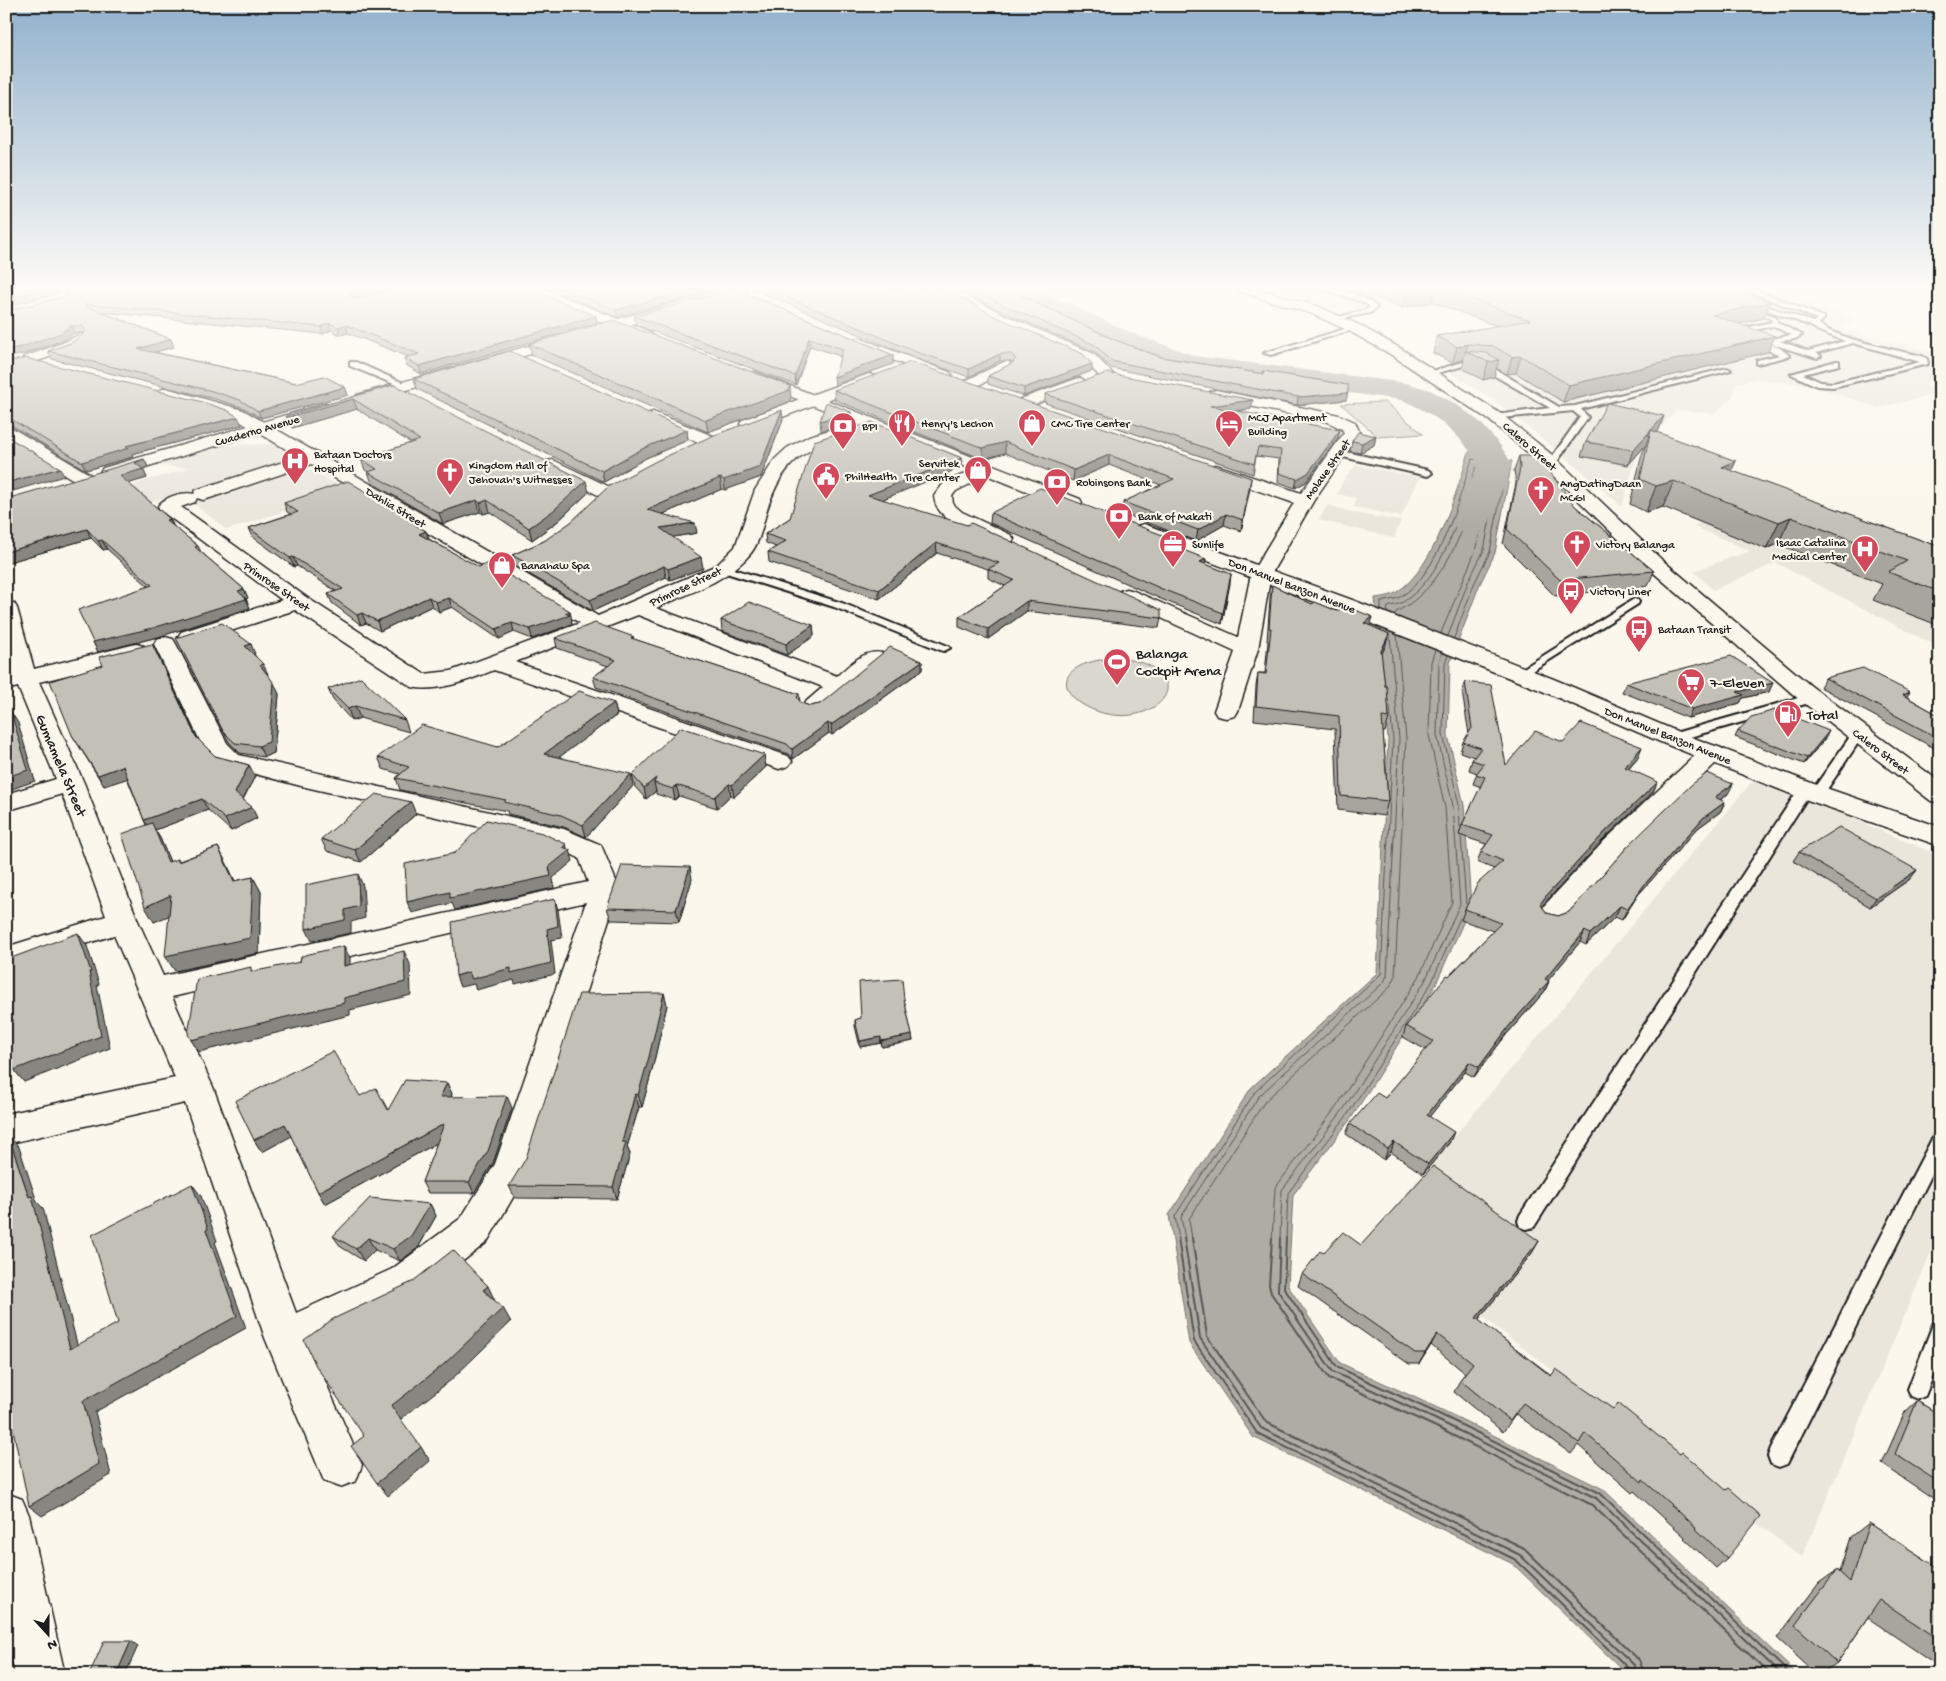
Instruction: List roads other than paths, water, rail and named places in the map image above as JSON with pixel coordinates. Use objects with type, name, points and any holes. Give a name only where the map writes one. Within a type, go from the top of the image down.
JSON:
[{"type":"street","points":[[353,401],[465,367]]},
{"type":"street","points":[[689,448],[814,399],[902,367]]},
{"type":"street","points":[[921,367],[988,390]]},
{"type":"street","points":[[970,384],[1003,367]]},
{"type":"street","points":[[1098,367],[1105,374]]},
{"type":"street","name":"Calero Street","points":[[1419,367],[1495,417],[1551,464],[1654,563],[1812,698],[1940,795]]},
{"type":"street","points":[[743,372],[1090,510]]},
{"type":"street","points":[[1024,403],[1105,374],[1122,377]]},
{"type":"street","points":[[401,386],[424,400]]},
{"type":"street","name":"Dahlia Street","points":[[153,390],[237,413],[597,624]]},
{"type":"street","name":"Molave Street","points":[[1202,392],[1333,418],[1349,426],[1352,433],[1305,500],[1261,574],[1247,650],[1226,711]]},
{"type":"street","points":[[1006,397],[1052,413]]},
{"type":"street","name":"Cuaderno Avenue","points":[[59,486],[335,406]]},
{"type":"street","points":[[636,409],[707,440]]},
{"type":"street","name":"Primrose Street","points":[[313,458],[167,506],[298,602],[420,682],[455,677],[494,663],[638,608],[724,568],[744,548],[764,490],[781,463],[793,452],[815,440],[872,423]]},
{"type":"street","points":[[6,432],[85,479]]},
{"type":"street","points":[[536,456],[598,497],[621,482]]},
{"type":"street","points":[[1202,465],[1305,500]]},
{"type":"street","points":[[986,469],[950,487],[943,496],[944,506],[955,516],[1020,546]]},
{"type":"street","name":"Don Manuel Banzon Avenue","points":[[1124,523],[1348,606],[1520,674],[1672,738],[1811,792],[1940,837]]},
{"type":"street","points":[[496,566],[513,558]]},
{"type":"street","points":[[1111,588],[1247,650]]},
{"type":"street","points":[[16,680],[165,644],[298,602]]},
{"type":"street","name":"Gumamela Street","points":[[6,608],[16,680],[71,783],[124,921],[196,1087],[284,1338],[340,1466]]},
{"type":"street","points":[[638,608],[839,685]]},
{"type":"street","points":[[165,644],[216,747],[230,760],[301,778],[554,835],[591,852],[605,888],[511,1170],[474,1230],[406,1282],[284,1338]]},
{"type":"street","points":[[812,707],[874,658]]},
{"type":"street","points":[[494,663],[779,761]]},
{"type":"street","points":[[1553,914],[1614,846],[1712,753]]},
{"type":"street","points":[[6,803],[71,783]]},
{"type":"street","points":[[154,990],[605,888]]},
{"type":"street","points":[[6,958],[124,921]]},
{"type":"street","points":[[6,1129],[196,1087]]},
{"type":"street","points":[[6,1515],[39,1675]]},
{"type":"lane","points":[[361,367],[401,386]]},
{"type":"lane","points":[[1430,374],[1452,367]]},
{"type":"lane","points":[[1486,367],[1558,410]]},
{"type":"lane","points":[[1819,367],[1795,374],[1829,386],[1909,367]]},
{"type":"lane","points":[[1495,417],[1575,408],[1727,370]]},
{"type":"lane","points":[[1551,464],[1584,417],[1582,412],[1575,408]]},
{"type":"lane","points":[[1338,453],[1428,473]]},
{"type":"lane","points":[[724,568],[838,605],[944,648]]},
{"type":"lane","points":[[1520,674],[1634,602]]},
{"type":"lane","points":[[1672,738],[1812,698]]},
{"type":"lane","points":[[1527,1221],[1811,792],[1858,734]]},
{"type":"lane","points":[[1779,1456],[1940,1140]]},
{"type":"lane","points":[[1918,1389],[1940,1332]]},
{"type":"water","points":[[1469,452],[1512,461],[1495,553],[1479,586],[1450,663],[1448,735],[1464,805],[1471,905],[1435,986],[1352,1117],[1293,1195],[1288,1286],[1340,1363],[1442,1410],[1603,1489],[1798,1675],[1628,1675],[1513,1564],[1253,1437],[1189,1343],[1169,1215],[1251,1088],[1377,973],[1388,739],[1375,598],[1397,592],[1410,580],[1433,548],[1451,508]]},
{"type":"waterway","points":[[1218,367],[1406,392],[1445,410],[1469,429],[1488,452],[1495,464],[1471,523]]},
{"type":"place","name":"Henry's Lechon","points":[[902,447]]},
{"type":"place","name":"CMC Tire Center","points":[[1032,447]]},
{"type":"place","name":"MCJ Apartment Building","points":[[1229,448]]},
{"type":"place","name":"BPI","points":[[843,450]]},
{"type":"place","name":"Bataan Doctors Hospital","points":[[295,485]]},
{"type":"place","name":"Servitek Tire Center","points":[[978,494]]},
{"type":"place","name":"Kingdom Hall of Jehovah's Witnesses","points":[[450,496]]},
{"type":"place","name":"PhilHealth","points":[[826,500]]},
{"type":"place","name":"Robinsons Bank","points":[[1057,506]]},
{"type":"place","name":"AngDatingDaan MCGI","points":[[1541,514]]},
{"type":"place","name":"Bank of Makati","points":[[1119,540]]},
{"type":"place","name":"Sunlife","points":[[1173,568]]},
{"type":"place","name":"Victory Balanga","points":[[1577,568]]},
{"type":"place","name":"Isaac Catalina Medical Center","points":[[1865,573]]},
{"type":"place","name":"Banahaw Spa","points":[[502,589]]},
{"type":"place","name":"Victory Liner","points":[[1571,615]]},
{"type":"place","name":"Bataan Transit","points":[[1639,653]]},
{"type":"place","name":"Balanga Cockpit Arena","points":[[1117,686]]},
{"type":"place","name":"7-Eleven","points":[[1691,706]]},
{"type":"place","name":"Total","points":[[1788,738]]}]
